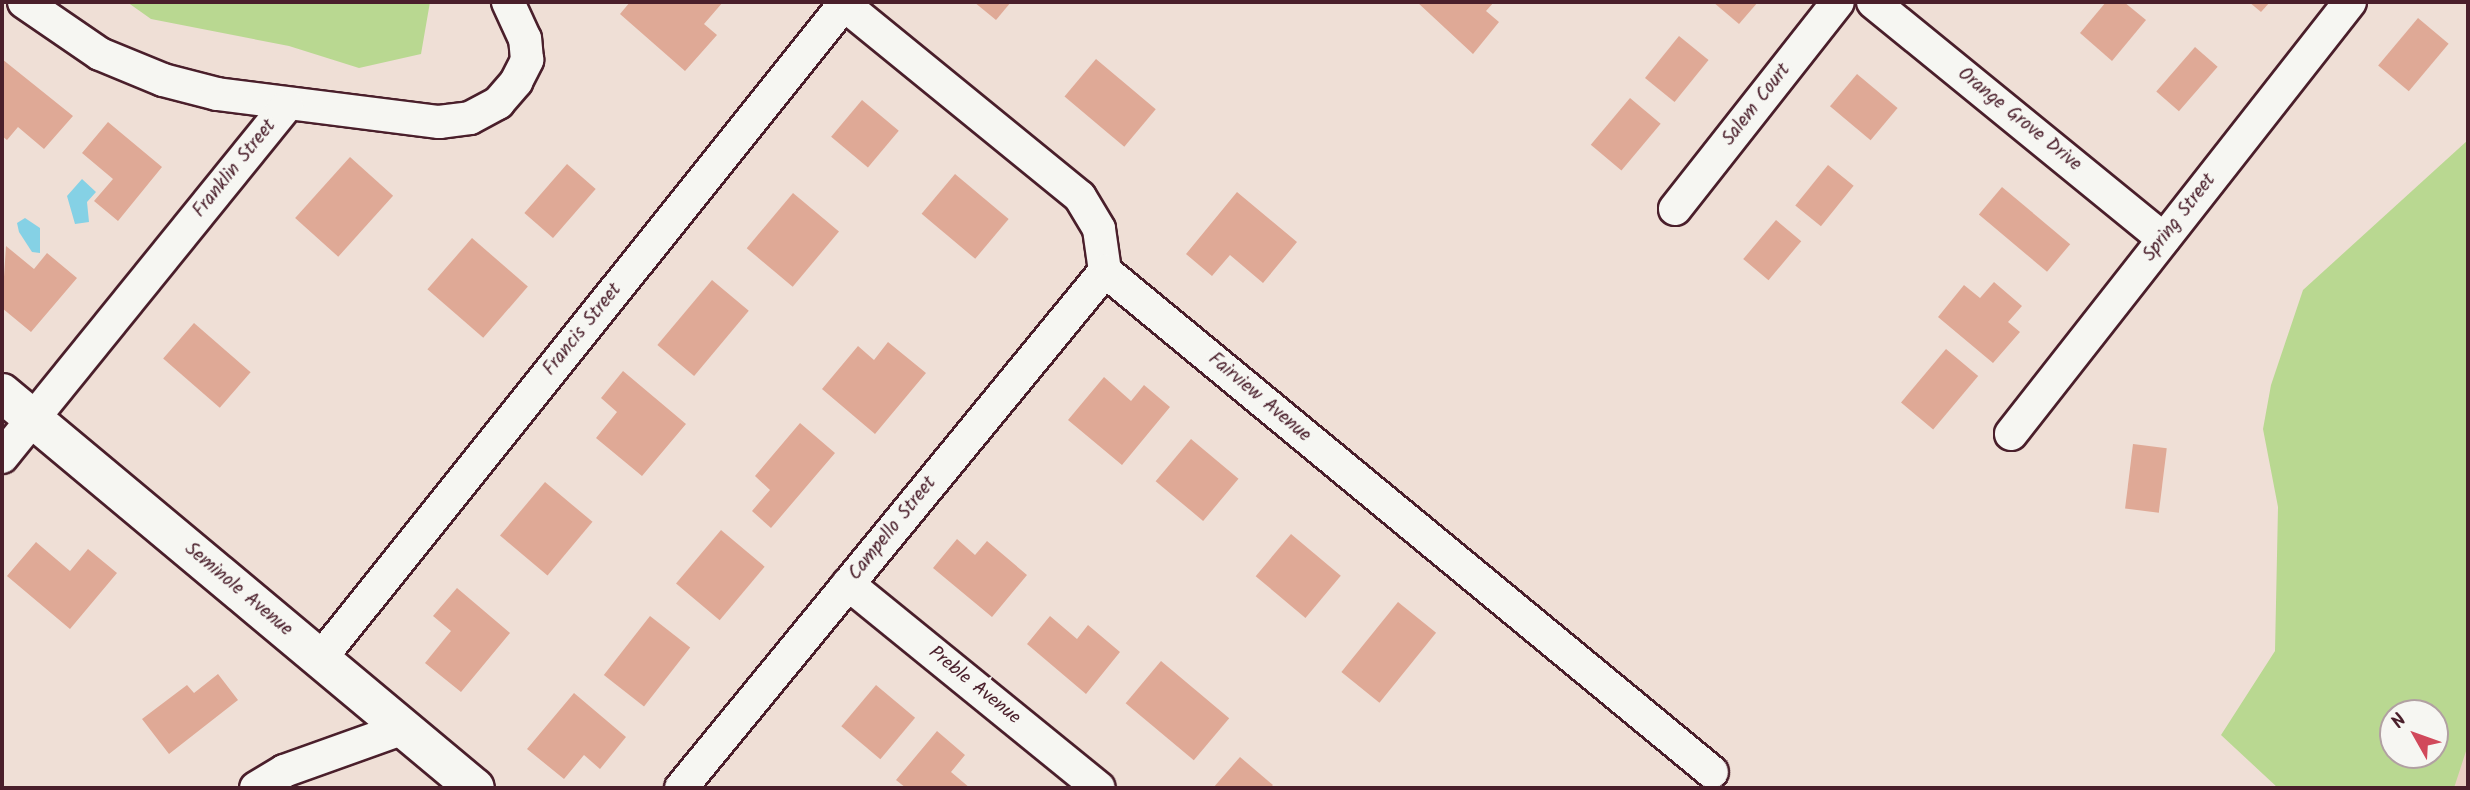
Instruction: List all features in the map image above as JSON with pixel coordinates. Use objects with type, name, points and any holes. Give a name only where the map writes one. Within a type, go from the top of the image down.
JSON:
[{"type":"street","points":[[24,2],[100,54],[163,80],[287,105]]},
{"type":"street","name":"Franklin Street","points":[[2,457],[287,105],[439,122],[470,118],[498,103],[527,60],[525,39],[508,2]]},
{"type":"street","name":"Salem Court","points":[[1675,209],[1838,2]]},
{"type":"street","name":"Orange Grove Drive","points":[[1873,2],[2164,239]]},
{"type":"street","name":"Spring Street","points":[[2011,434],[2350,2]]},
{"type":"street","points":[[844,3],[1080,197],[1099,229],[1105,271]]},
{"type":"street","name":"Francis Street","points":[[320,659],[844,3]]},
{"type":"street","name":"Campello Street","points":[[681,788],[1105,271]]},
{"type":"street","name":"Fairview Avenue","points":[[1105,271],[1712,772]]},
{"type":"street","name":"Seminole Avenue","points":[[2,393],[401,729],[475,788]]},
{"type":"street","name":"Preble Avenue","points":[[848,584],[1099,788]]},
{"type":"street","points":[[257,788],[284,771],[401,729]]},
{"type":"shaded area","points":[[2468,745],[2468,788],[2454,788],[2459,763]]},
{"type":"green space","points":[[127,2],[430,2],[421,54],[359,68],[289,46],[151,19]]},
{"type":"green space","points":[[2468,140],[2468,745],[2454,788],[2278,788],[2221,735],[2275,651],[2278,507],[2263,429],[2271,385],[2303,290]]},
{"type":"water","points":[[82,179],[96,192],[87,202],[89,222],[75,224],[67,196]]},
{"type":"water","points":[[25,218],[40,228],[40,253],[32,252],[19,232],[17,223]]},
{"type":"building","points":[[630,2],[723,2],[704,24],[717,35],[685,71],[620,14]]},
{"type":"building","points":[[974,2],[1011,2],[996,20]]},
{"type":"building","points":[[1417,2],[1494,2],[1486,11],[1499,22],[1473,54]]},
{"type":"building","points":[[1713,2],[1758,2],[1739,24]]},
{"type":"building","points":[[2106,2],[2124,2],[2146,20],[2112,61],[2080,33]]},
{"type":"building","points":[[2249,2],[2270,2],[2261,12]]},
{"type":"building","points":[[2418,18],[2449,44],[2409,91],[2378,65]]},
{"type":"building","points":[[1679,36],[1709,60],[1675,102],[1645,78]]},
{"type":"building","points":[[2195,47],[2218,67],[2179,111],[2156,92]]},
{"type":"building","points":[[2,59],[73,116],[44,149],[18,127],[7,140],[2,136]]},
{"type":"building","points":[[1096,59],[1156,109],[1124,147],[1065,97]]},
{"type":"building","points":[[1857,74],[1898,108],[1871,140],[1830,106]]},
{"type":"building","points":[[1630,98],[1661,124],[1621,170],[1591,145]]},
{"type":"building","points":[[862,100],[899,131],[868,168],[831,137]]},
{"type":"building","points":[[108,122],[162,167],[118,221],[94,201],[113,179],[82,153]]},
{"type":"building","points":[[350,157],[393,196],[338,257],[295,218]]},
{"type":"building","points":[[567,164],[596,189],[553,238],[524,213]]},
{"type":"building","points":[[1828,165],[1854,186],[1821,226],[1795,205]]},
{"type":"building","points":[[955,174],[1009,219],[975,259],[922,214]]},
{"type":"building","points":[[2002,187],[2070,244],[2047,272],[1979,215]]},
{"type":"building","points":[[1237,192],[1297,242],[1263,283],[1230,255],[1212,276],[1186,254]]},
{"type":"building","points":[[793,193],[839,232],[793,287],[747,248]]},
{"type":"building","points":[[1776,220],[1801,241],[1768,280],[1743,259]]},
{"type":"building","points":[[472,238],[528,287],[483,338],[427,289]]},
{"type":"building","points":[[6,246],[34,269],[47,253],[77,278],[31,332],[2,308]]},
{"type":"building","points":[[712,280],[749,311],[694,376],[657,345]]},
{"type":"building","points":[[1994,282],[2022,306],[2008,322],[2020,332],[1993,363],[1938,317],[1964,285],[1980,298]]},
{"type":"building","points":[[194,323],[251,372],[220,408],[163,358]]},
{"type":"building","points":[[888,342],[926,373],[875,434],[822,389],[858,346],[874,360]]},
{"type":"building","points":[[1946,349],[1978,376],[1933,430],[1901,403]]},
{"type":"building","points":[[623,371],[686,424],[642,476],[596,438],[617,412],[601,398]]},
{"type":"building","points":[[1104,377],[1131,401],[1144,385],[1170,407],[1122,465],[1068,420]]},
{"type":"building","points":[[800,423],[835,453],[771,528],[752,511],[770,490],[755,476]]},
{"type":"building","points":[[1191,439],[1238,479],[1203,521],[1156,481]]},
{"type":"building","points":[[2133,444],[2167,448],[2159,513],[2125,509]]},
{"type":"building","points":[[545,482],[592,522],[547,575],[500,536]]},
{"type":"building","points":[[721,530],[765,567],[720,620],[676,584]]},
{"type":"building","points":[[1291,534],[1341,576],[1305,618],[1256,576]]},
{"type":"building","points":[[957,539],[975,555],[987,541],[1027,575],[992,617],[933,568]]},
{"type":"building","points":[[36,542],[70,571],[88,549],[117,573],[70,629],[7,576]]},
{"type":"building","points":[[457,588],[510,633],[461,692],[425,663],[451,631],[433,616]]},
{"type":"building","points":[[1398,602],[1436,633],[1379,703],[1341,672]]},
{"type":"building","points":[[650,616],[690,647],[644,706],[604,675]]},
{"type":"building","points":[[1050,616],[1077,639],[1088,625],[1120,652],[1086,694],[1027,644]]},
{"type":"building","points":[[1161,661],[1229,718],[1194,760],[1126,703]]},
{"type":"building","points":[[218,674],[238,700],[169,754],[142,719],[187,685],[194,693]]},
{"type":"building","points":[[876,685],[915,718],[880,759],[841,726]]},
{"type":"building","points":[[574,693],[626,737],[600,769],[584,755],[564,779],[527,749]]},
{"type":"building","points":[[937,731],[965,755],[951,772],[970,788],[906,788],[896,780]]},
{"type":"building","points":[[1240,757],[1273,785],[1270,788],[1213,788]]}]
